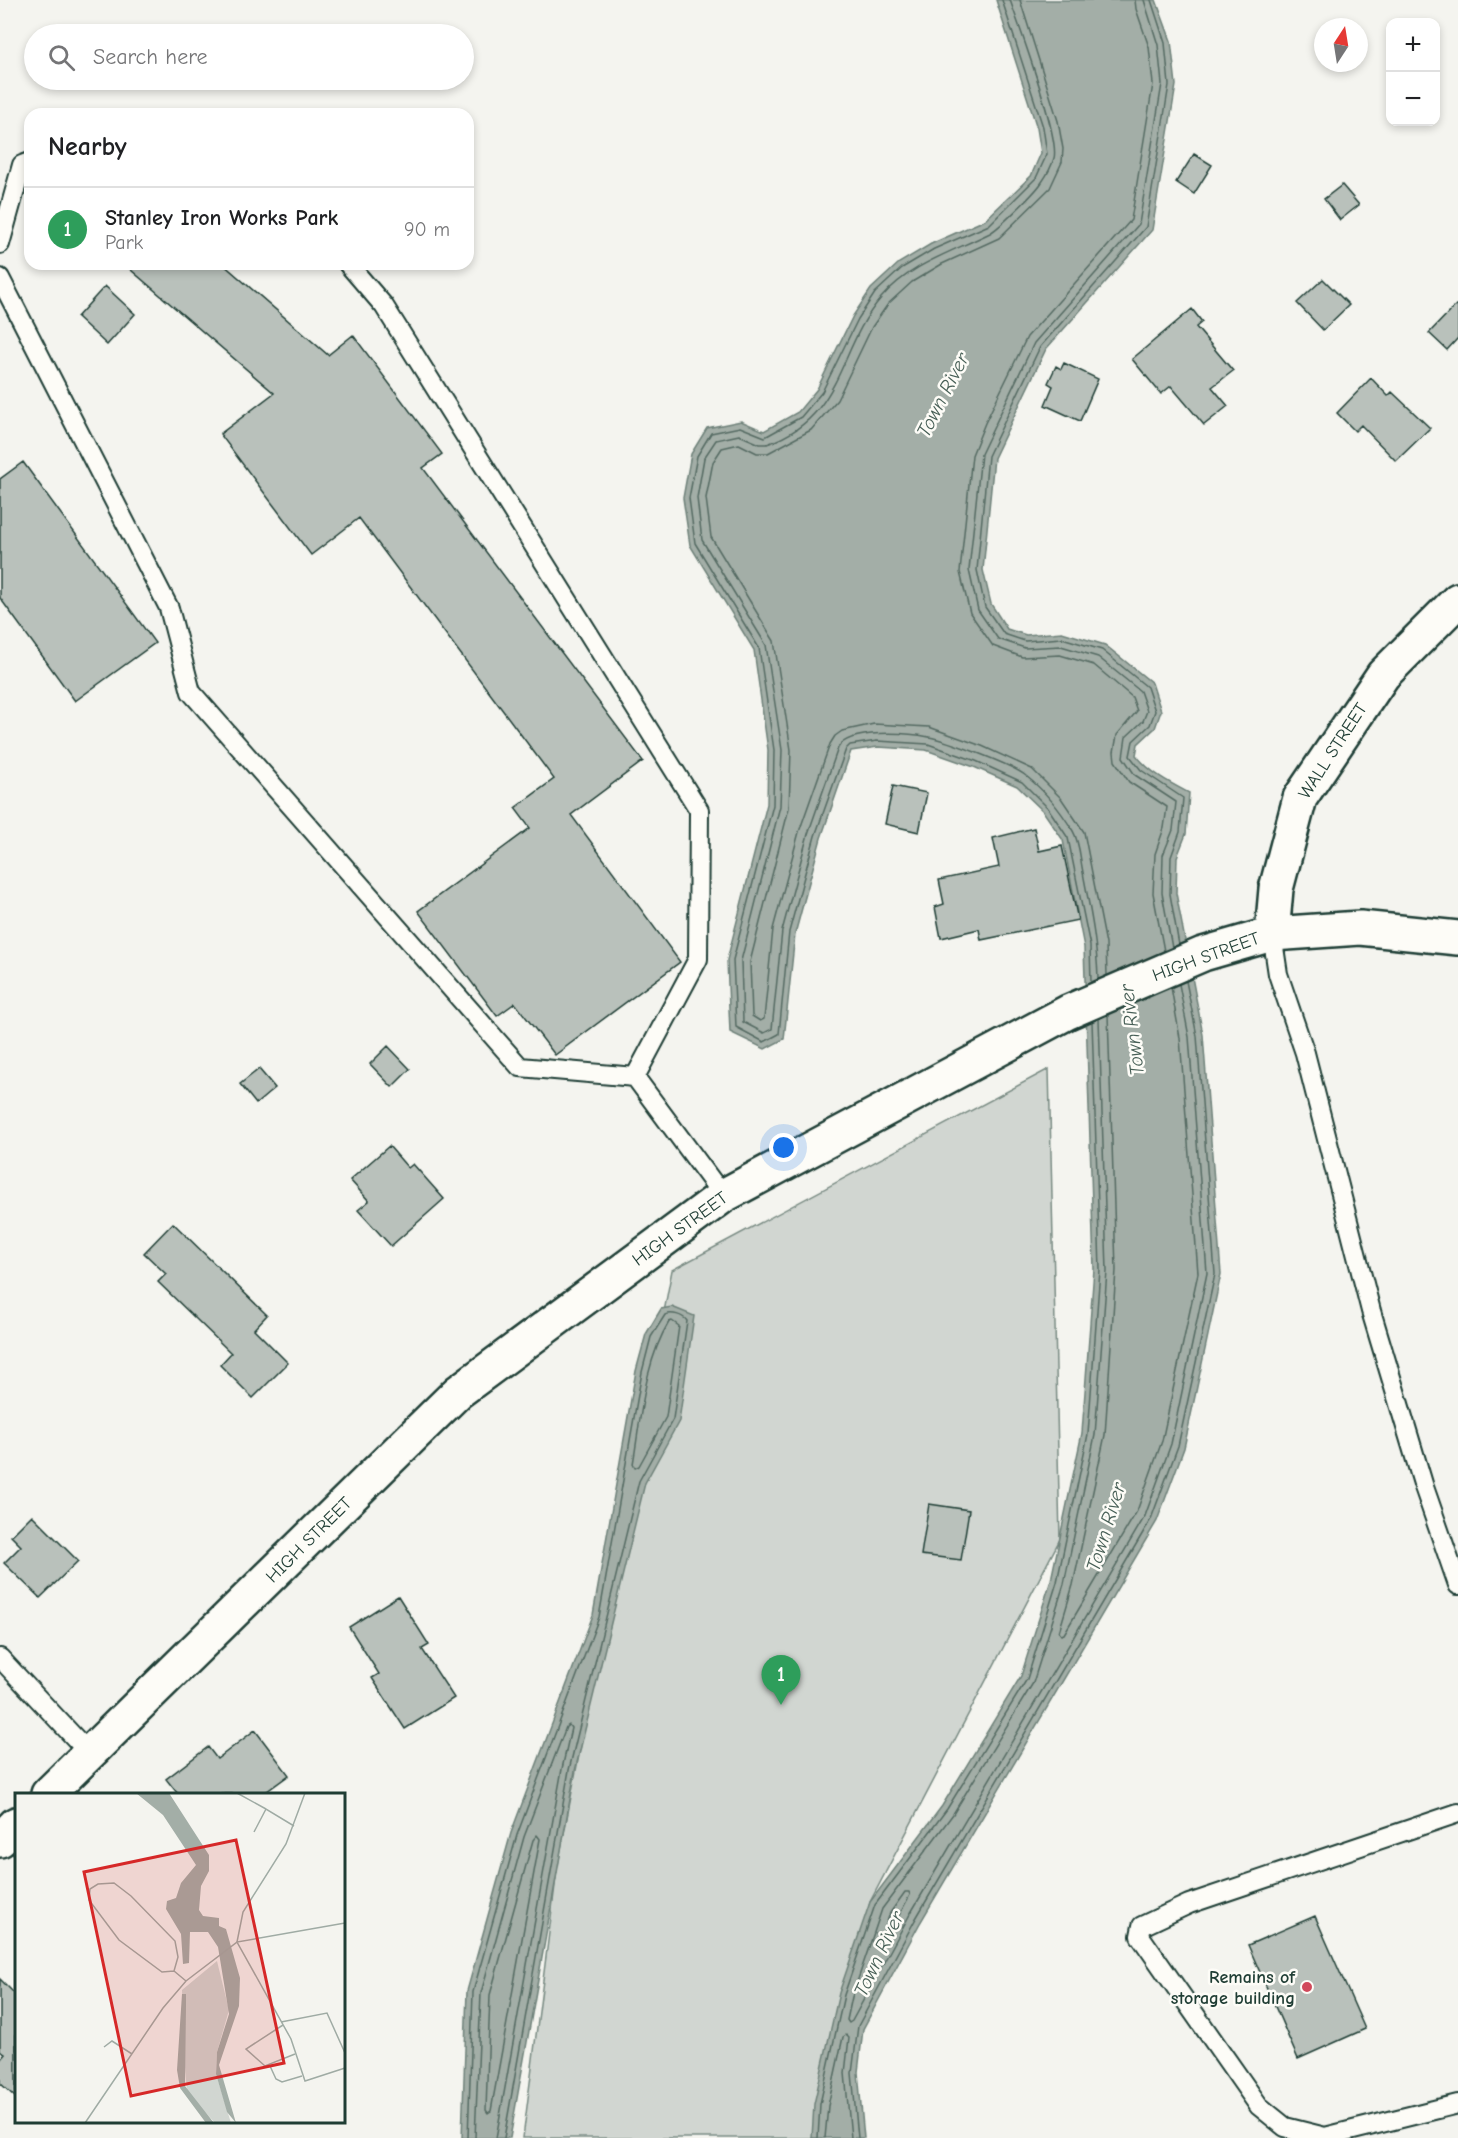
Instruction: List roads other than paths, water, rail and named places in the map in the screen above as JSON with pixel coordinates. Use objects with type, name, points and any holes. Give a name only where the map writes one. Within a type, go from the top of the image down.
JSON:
[{"type":"main road","name":"WALL STREET","points":[[1272,934],[1276,889],[1300,798],[1383,675],[1458,600]]},
{"type":"main road","name":"HIGH STREET","points":[[49,1793],[458,1392],[723,1196],[1068,1012],[1203,954],[1272,934],[1360,928],[1458,938]]},
{"type":"main road","points":[[0,1840],[15,1825]]},
{"type":"lane","points":[[0,244],[24,164]]},
{"type":"lane","points":[[353,270],[384,306],[699,810],[698,959],[634,1077]]},
{"type":"lane","points":[[0,278],[169,608],[191,692],[520,1067],[634,1077],[723,1196]]},
{"type":"lane","points":[[1272,934],[1278,974],[1305,1053],[1371,1311],[1424,1487],[1458,1584]]},
{"type":"lane","points":[[0,1658],[90,1754]]},
{"type":"lane","points":[[1458,1813],[1189,1904],[1142,1926],[1140,1936],[1259,2106],[1285,2127],[1325,2138],[1458,2104]]},
{"type":"water","name":"Town River","points":[[996,0],[1156,0],[1171,41],[1176,85],[1152,230],[1046,349],[994,458],[983,570],[991,604],[1007,629],[1026,635],[1062,632],[1105,645],[1152,683],[1161,711],[1155,728],[1138,744],[1136,755],[1154,772],[1189,793],[1186,834],[1177,857],[1176,893],[1203,1035],[1221,1274],[1184,1448],[1157,1521],[920,1923],[863,2029],[858,2072],[864,2138],[812,2138],[814,2104],[839,1993],[870,1902],[942,1806],[1021,1676],[1051,1580],[1082,1433],[1094,1269],[1084,947],[1063,840],[1043,811],[1017,786],[974,767],[926,750],[878,747],[851,751],[821,838],[795,934],[784,1039],[765,1049],[730,1032],[727,960],[767,804],[768,750],[754,650],[690,545],[683,498],[691,454],[707,428],[741,421],[764,431],[798,412],[817,389],[853,316],[871,289],[899,263],[931,244],[985,220],[1031,176],[1041,153],[1037,128]]},
{"type":"water","points":[[672,1307],[694,1316],[679,1421],[645,1483],[575,1771],[510,2138],[462,2138],[467,1991],[511,1833],[593,1615],[636,1371],[646,1334],[661,1309]]},
{"type":"place","name":"Stanley Iron Works Park","points":[[781,1705]]},
{"type":"place","name":"Remains of storage building","points":[[1307,1987]]}]
